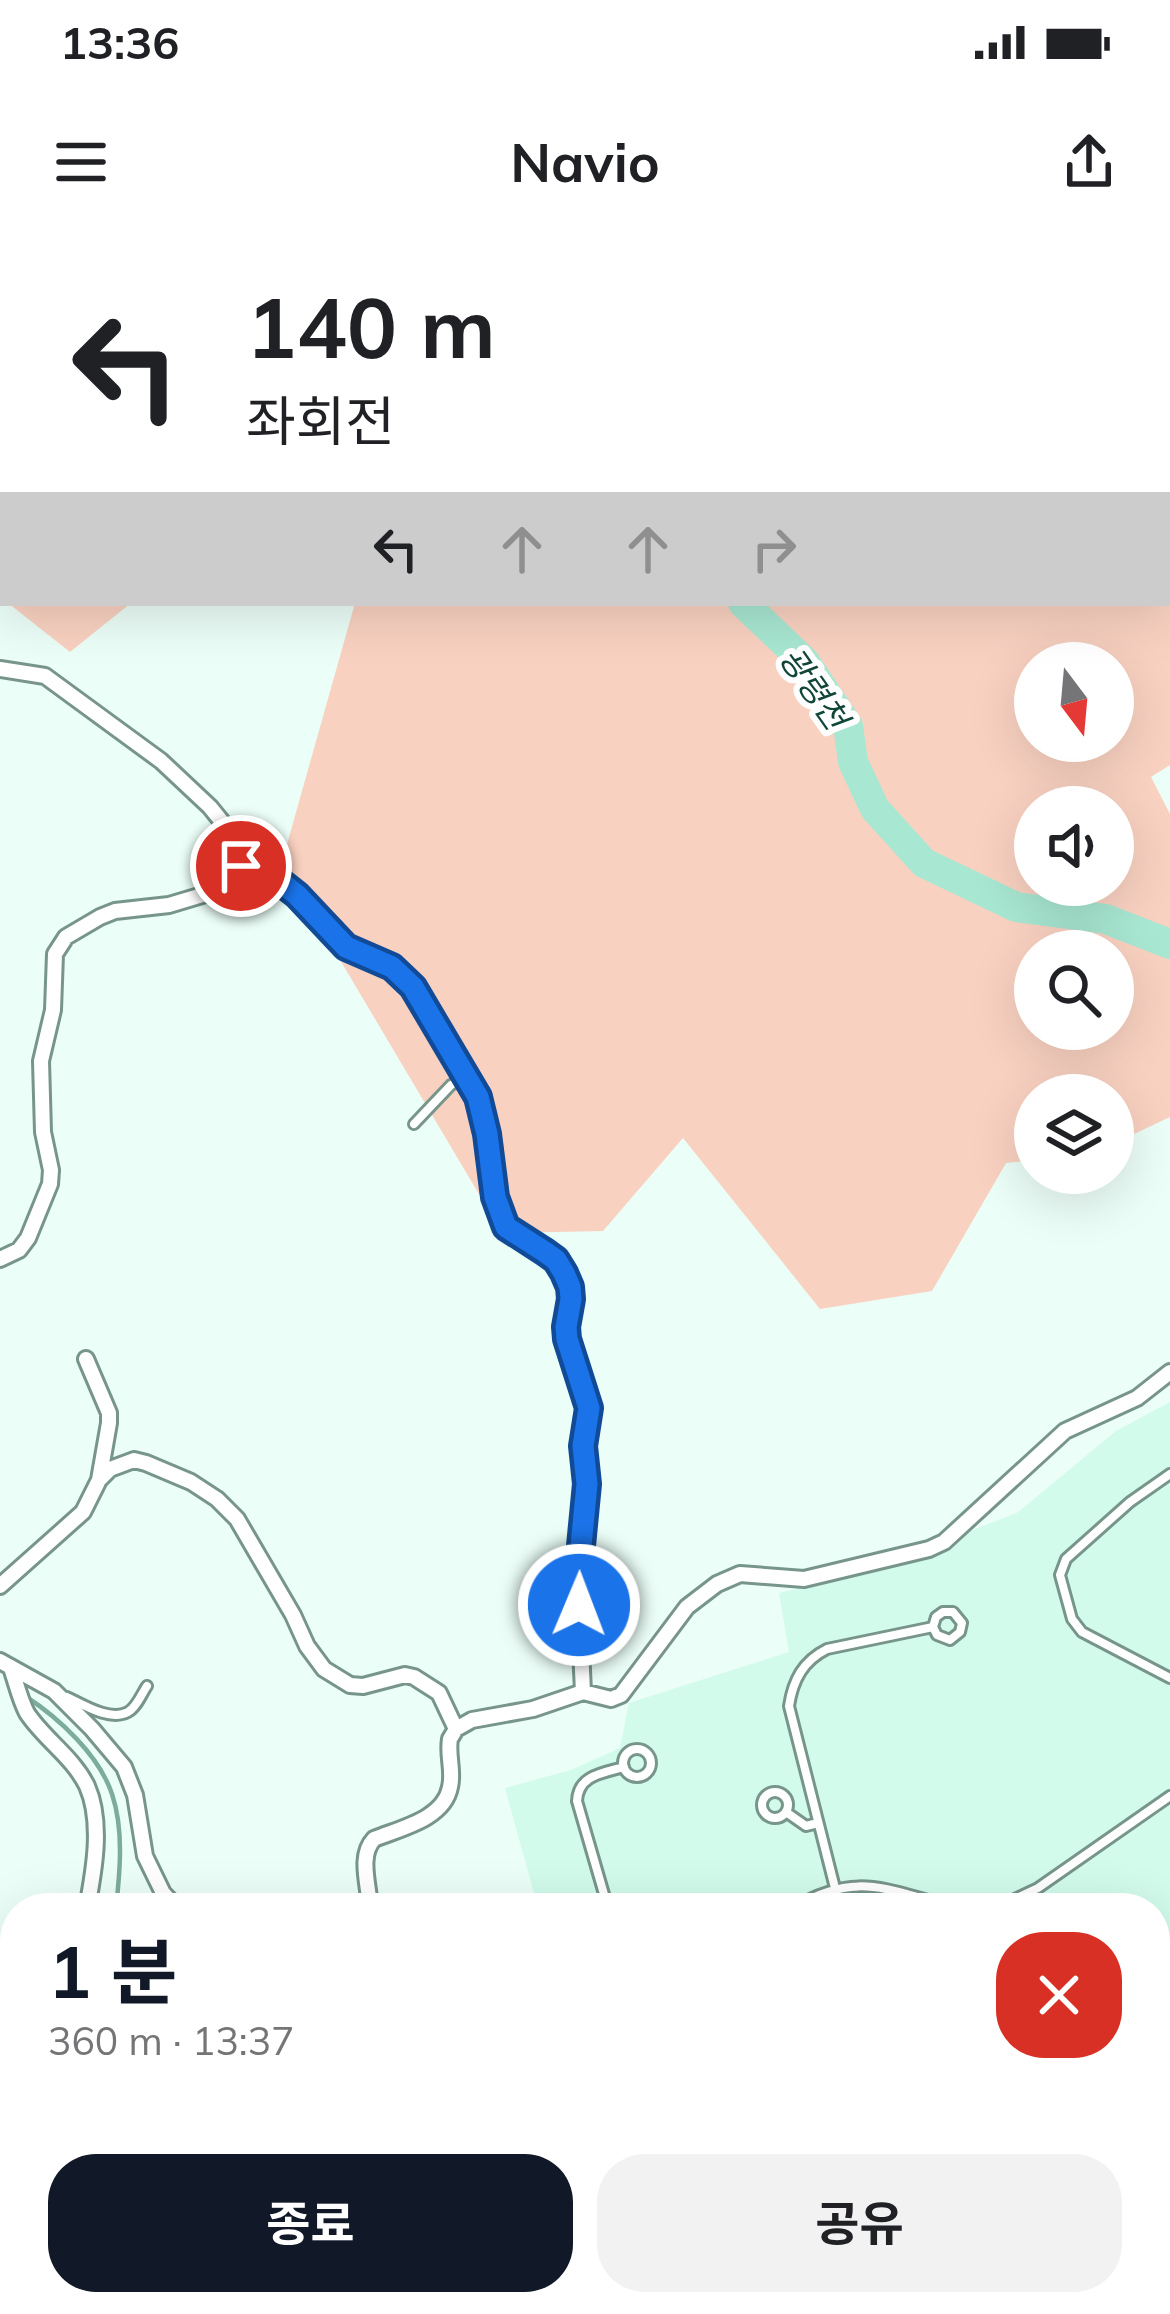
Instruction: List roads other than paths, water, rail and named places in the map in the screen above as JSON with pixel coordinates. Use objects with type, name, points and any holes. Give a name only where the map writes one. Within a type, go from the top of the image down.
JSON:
[{"type":"street","points":[[0,669],[45,676],[160,761],[227,828],[235,872],[219,890],[170,905],[115,911],[76,929],[58,945],[53,1010],[41,1060],[50,1184],[28,1238],[19,1250],[0,1259]]},
{"type":"street","points":[[241,866],[297,895],[346,947],[382,961],[402,973],[413,987],[467,1076],[484,1115],[495,1197],[506,1227],[556,1260],[570,1287],[567,1339],[589,1408],[583,1446],[587,1484],[580,1556],[572,1568],[579,1605],[583,1691]]},
{"type":"street","points":[[0,1586],[83,1512],[99,1480],[109,1413],[86,1359]]},
{"type":"street","points":[[369,1893],[368,1844],[425,1818],[444,1803],[450,1790],[448,1749],[456,1729],[472,1720],[583,1691],[611,1700],[621,1695],[687,1607],[717,1584],[740,1574],[804,1580],[944,1542],[1065,1431],[1137,1398],[1170,1372]]},
{"type":"street","points":[[99,1480],[110,1469],[134,1460],[170,1471],[218,1499],[237,1519],[324,1670],[350,1685],[414,1677],[439,1693],[456,1729]]},
{"type":"street","points":[[6,1665],[54,1691],[124,1767],[135,1796],[145,1856],[163,1893]]},
{"type":"street","points":[[6,1665],[26,1712],[86,1783],[95,1844],[90,1893]]},
{"type":"lane","points":[[414,1124],[451,1085],[467,1076]]},
{"type":"lane","points":[[1170,1474],[1130,1502],[1066,1559],[1060,1575],[1076,1626],[1170,1678]]},
{"type":"lane","points":[[835,1888],[789,1706],[792,1686],[813,1656],[826,1648],[933,1627]]},
{"type":"lane","points":[[54,1691],[99,1712],[117,1714],[128,1713],[147,1686]]},
{"type":"lane","points":[[604,1893],[577,1792],[589,1778],[624,1767]]},
{"type":"lane","points":[[1028,1893],[1170,1796]]},
{"type":"lane","points":[[786,1812],[806,1826],[818,1823]]},
{"type":"lane","points":[[825,1893],[835,1888],[886,1888],[905,1893]]},
{"type":"waterway","name":"광령천","points":[[746,606],[805,662],[848,726],[853,762],[875,809],[924,863],[1016,907],[1106,919],[1170,944]]},
{"type":"waterway","points":[[25,1696],[76,1739],[106,1779],[120,1836],[117,1893]]}]
